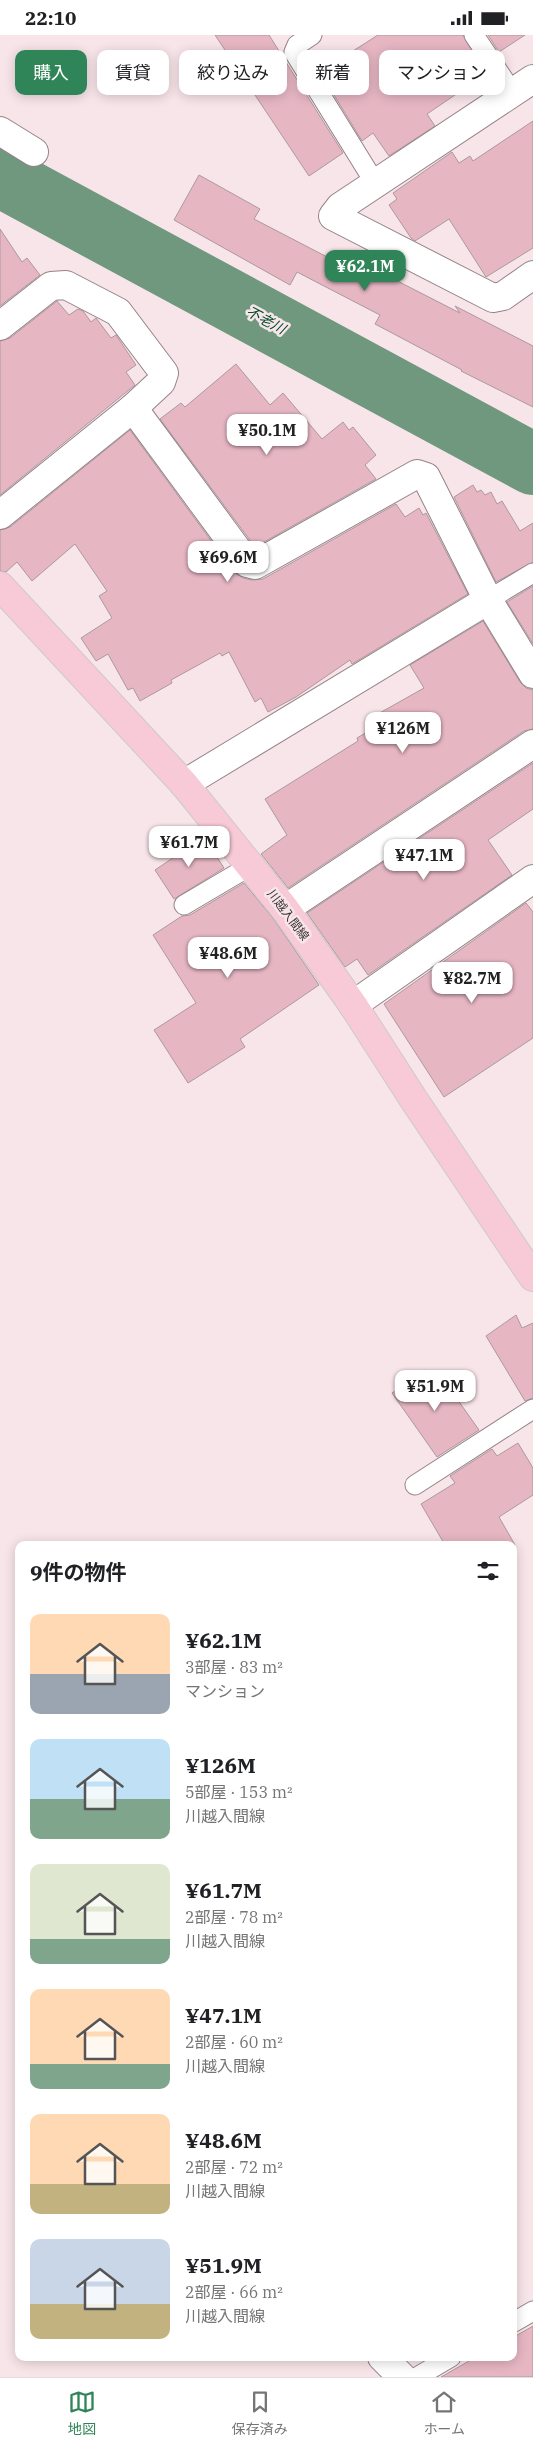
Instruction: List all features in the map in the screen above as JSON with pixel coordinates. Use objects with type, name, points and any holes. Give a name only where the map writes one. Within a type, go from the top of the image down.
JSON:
[{"type":"main road","name":"川越入間線","points":[[0,586],[184,784],[285,909],[353,1005],[419,1108],[533,1277]]},
{"type":"street","points":[[523,85],[340,207],[333,216],[493,298],[503,296],[533,275]]},
{"type":"street","points":[[0,131],[34,152]]},
{"type":"street","points":[[0,326],[51,286],[66,285],[118,312],[164,373],[161,382],[133,408],[0,515]]},
{"type":"street","points":[[133,408],[247,563],[255,565],[417,474],[426,477],[488,600],[533,674]]},
{"type":"street","points":[[184,784],[488,600]]},
{"type":"street","points":[[285,909],[533,744]]},
{"type":"street","points":[[353,1005],[533,879]]},
{"type":"street","points":[[386,2361],[402,2377]]},
{"type":"lane","points":[[312,35],[297,45],[294,51],[375,183]]},
{"type":"lane","points":[[474,35],[523,85]]},
{"type":"lane","points":[[488,600],[533,573]]},
{"type":"lane","points":[[184,905],[250,865]]},
{"type":"lane","points":[[415,1485],[533,1409]]},
{"type":"lane","points":[[517,2319],[533,2311]]},
{"type":"lane","points":[[416,2377],[444,2361]]},
{"type":"building","points":[[215,35],[269,35],[278,50],[225,50]]},
{"type":"building","points":[[378,35],[463,35],[472,50],[379,50],[379,95],[455,95],[427,114],[435,126],[389,156],[373,133],[362,141],[334,95],[369,95],[369,50],[354,50]]},
{"type":"building","points":[[488,35],[525,35],[502,50],[498,50]]},
{"type":"building","points":[[287,64],[297,80],[297,95],[307,95],[343,153],[309,176],[255,95],[287,95]]},
{"type":"building","points":[[533,121],[533,248],[486,277],[449,219],[415,241],[411,238],[389,205],[397,199],[393,193],[452,152],[459,163],[470,156],[473,161]]},
{"type":"building","points":[[199,175],[260,209],[254,219],[331,259],[334,252],[373,274],[368,266],[460,313],[455,306],[533,346],[533,407],[461,371],[375,324],[380,315],[297,272],[290,285],[174,220]]},
{"type":"building","points":[[0,229],[22,262],[27,258],[40,275],[0,306]]},
{"type":"building","points":[[57,301],[69,315],[78,309],[83,311],[91,322],[96,318],[111,338],[116,335],[136,365],[126,372],[135,385],[0,495],[0,341],[10,338]]},
{"type":"building","points":[[236,364],[270,405],[283,393],[322,439],[343,422],[349,430],[353,427],[376,455],[365,465],[376,479],[255,547],[160,419],[181,403],[185,407]]},
{"type":"building","points":[[130,430],[234,572],[243,578],[252,580],[263,579],[396,504],[405,517],[419,508],[423,515],[426,513],[468,594],[352,664],[350,660],[296,697],[268,712],[261,698],[255,702],[229,652],[222,656],[220,653],[171,680],[172,683],[140,701],[133,688],[128,690],[108,654],[96,661],[81,638],[112,618],[99,596],[107,591],[75,544],[32,581],[17,562],[6,572],[0,571],[0,530],[10,527]]},
{"type":"building","points":[[473,485],[477,492],[481,490],[485,495],[491,492],[497,504],[502,501],[520,531],[533,523],[533,562],[496,582],[454,497]]},
{"type":"building","points":[[533,586],[533,644],[507,602]]},
{"type":"building","points":[[483,621],[520,682],[526,688],[533,690],[533,729],[524,731],[288,888],[261,854],[287,835],[265,799],[358,741],[357,738],[374,728],[369,719],[424,688],[410,665]]},
{"type":"building","points":[[533,763],[533,809],[488,840],[512,875],[368,975],[357,959],[345,967],[307,913]]},
{"type":"building","points":[[204,837],[224,868],[174,899],[155,870]]},
{"type":"building","points":[[244,883],[273,918],[319,985],[240,1039],[245,1047],[188,1083],[154,1030],[196,1003],[153,935],[182,916],[190,915]]},
{"type":"building","points":[[526,903],[533,912],[533,1038],[444,1097],[384,1004]]},
{"type":"building","points":[[516,1315],[522,1328],[533,1323],[533,1398],[525,1401],[486,1336]]},
{"type":"building","points":[[425,1370],[429,1376],[438,1372],[479,1430],[437,1457],[392,1393]]},
{"type":"building","points":[[518,1443],[533,1468],[533,1495],[499,1517],[513,1541],[443,1541],[421,1504],[455,1483],[450,1476],[492,1449],[497,1456]]},
{"type":"building","points":[[533,2326],[533,2377],[441,2377],[469,2361],[517,2361],[517,2335]]},
{"type":"waterway","name":"不老川","points":[[0,176],[533,464]]}]
